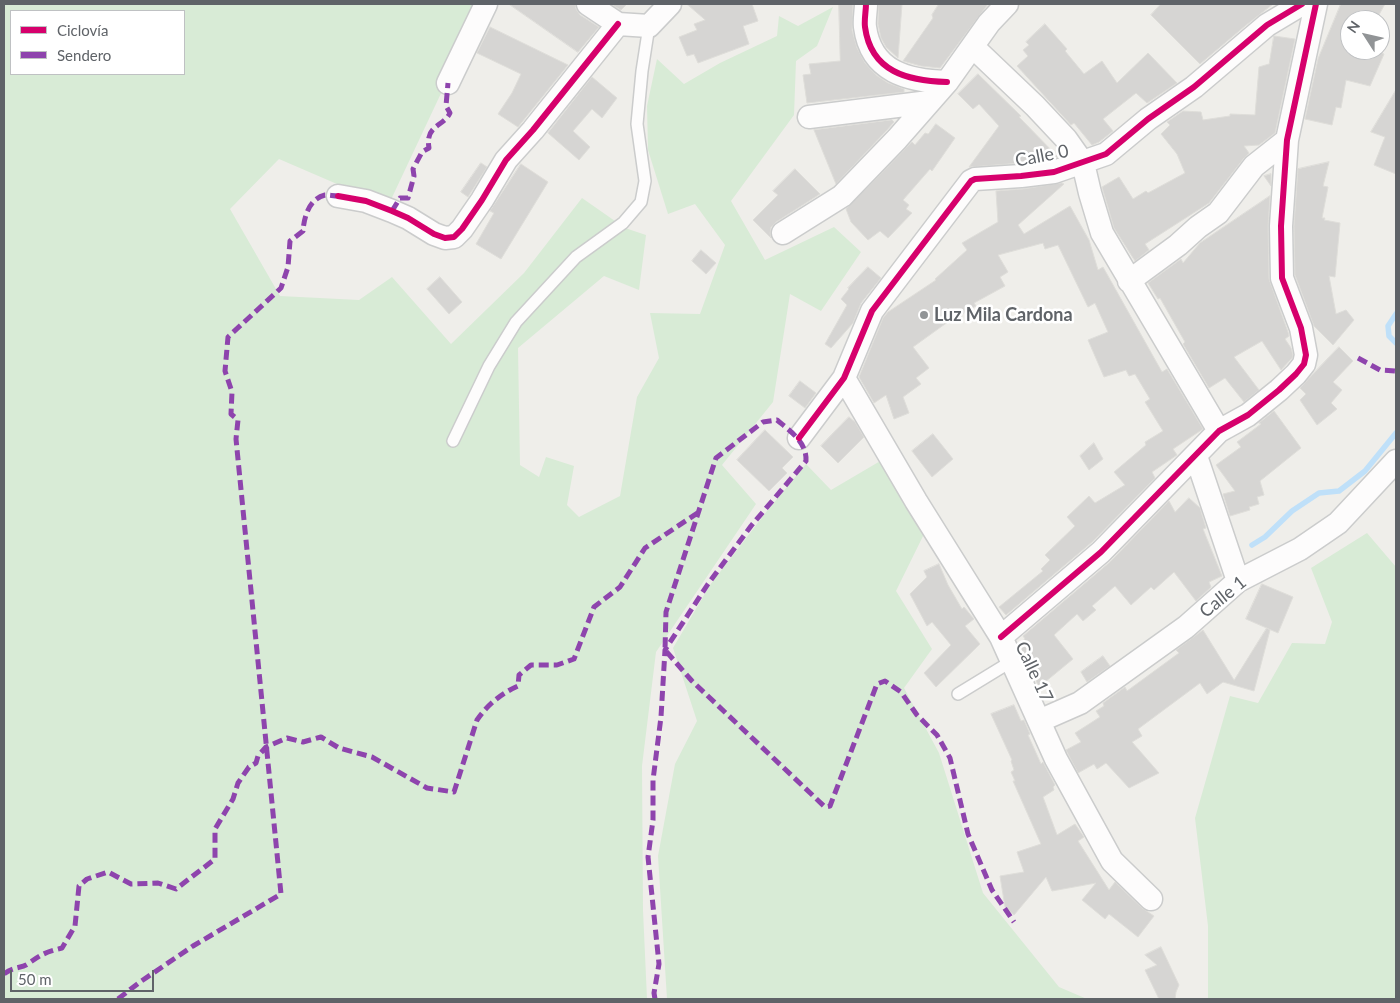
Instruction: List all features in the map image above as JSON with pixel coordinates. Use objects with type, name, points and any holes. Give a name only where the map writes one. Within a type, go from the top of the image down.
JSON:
[{"type":"street","points":[[448,83],[486,4]]},
{"type":"street","points":[[588,4],[618,24],[649,26],[670,4]]},
{"type":"street","points":[[866,4],[865,27],[870,45],[879,61],[890,70],[902,75],[928,82],[947,82]]},
{"type":"street","points":[[783,233],[842,196],[897,139],[947,82],[989,24],[1007,4]]},
{"type":"street","name":"Calle 0","points":[[799,438],[844,378],[872,311],[971,181],[975,179],[1054,172],[1106,154],[1148,119],[1194,87],[1267,25],[1302,4]]},
{"type":"street","points":[[1001,637],[1101,552],[1219,431],[1248,415],[1279,390],[1304,364],[1306,355],[1301,328],[1282,278],[1282,226],[1287,140],[1316,4]]},
{"type":"street","points":[[338,196],[366,201],[408,218],[434,234],[445,238],[454,237],[462,229],[482,200],[506,160],[533,130],[618,24]]},
{"type":"street","points":[[973,46],[1035,106],[1066,139],[1084,163],[1090,193],[1102,233],[1219,431]]},
{"type":"street","points":[[809,117],[929,102]]},
{"type":"street","points":[[1130,281],[1218,213],[1254,166],[1287,140]]},
{"type":"street","name":"Calle 17","points":[[844,378],[916,501],[1001,637],[1056,759],[1112,861],[1151,899]]},
{"type":"street","points":[[1196,456],[1238,581]]},
{"type":"street","name":"Calle 1","points":[[1039,721],[1080,703],[1186,627],[1238,581],[1300,549],[1338,523],[1396,461]]},
{"type":"lane","points":[[454,441],[489,366],[516,322],[576,257],[623,223],[641,202],[645,180],[637,124],[649,26]]},
{"type":"lane","points":[[958,694],[1012,661]]},
{"type":"green space","points":[[4,4],[483,4],[388,206],[279,159],[230,209],[280,296],[359,300],[392,277],[451,344],[524,273],[582,198],[625,228],[646,235],[639,290],[604,276],[518,348],[520,465],[539,477],[546,457],[574,466],[567,505],[579,517],[620,496],[637,397],[659,358],[650,313],[700,314],[725,245],[695,204],[668,214],[648,150],[647,106],[657,59],[684,84],[720,63],[777,36],[779,16],[798,26],[833,7],[817,46],[796,61],[794,115],[731,201],[765,260],[834,227],[861,252],[821,311],[790,294],[773,402],[722,465],[756,504],[656,652],[642,766],[643,910],[647,999],[4,999]]},
{"type":"green space","points":[[882,460],[926,530],[896,591],[932,649],[904,688],[939,753],[983,893],[1059,987],[1087,999],[667,999],[658,856],[675,764],[697,721],[673,648],[710,585],[806,464],[831,490]]},
{"type":"green space","points":[[1367,533],[1396,567],[1396,999],[1208,999],[1208,926],[1195,818],[1230,696],[1258,703],[1292,643],[1325,644],[1332,622],[1311,568]]},
{"type":"building","points":[[509,4],[575,4],[580,15],[599,27],[578,52]]},
{"type":"building","points":[[611,4],[627,4],[621,10]]},
{"type":"building","points":[[687,4],[752,4],[758,21],[743,26],[749,44],[698,63],[694,54],[687,56],[679,37],[697,30],[694,24],[705,20]]},
{"type":"building","points":[[839,4],[853,4],[852,30],[857,48],[865,63],[876,75],[888,83],[904,89],[904,92],[807,103],[803,75],[811,74],[809,64],[840,61]]},
{"type":"building","points":[[879,4],[902,4],[898,58],[886,47],[881,38],[878,24]]},
{"type":"building","points":[[939,4],[988,4],[940,68],[921,66],[903,61],[933,18],[932,15]]},
{"type":"building","points":[[1161,4],[1273,4],[1200,64],[1151,15]]},
{"type":"building","points":[[1341,4],[1385,4],[1382,10],[1340,10],[1340,60],[1381,60],[1370,86],[1346,80],[1341,108],[1336,107],[1332,125],[1305,119],[1318,59]]},
{"type":"building","points":[[1045,24],[1067,49],[1065,51],[1084,74],[1102,61],[1117,83],[1148,53],[1177,83],[1147,103],[1136,93],[1103,119],[1113,131],[1092,145],[1074,123],[1071,125],[1017,66],[1028,56],[1023,50],[1029,45],[1026,42]]},
{"type":"building","points":[[490,27],[568,65],[518,127],[498,114],[512,93],[521,74],[477,53]]},
{"type":"building","points":[[1274,36],[1295,39],[1275,133],[1259,145],[1244,146],[1249,153],[1209,203],[1145,244],[1149,250],[1135,261],[1114,228],[1102,187],[1119,177],[1133,199],[1185,173],[1177,154],[1161,134],[1170,125],[1167,122],[1183,111],[1201,112],[1203,120],[1230,116],[1230,114],[1255,115],[1259,67],[1269,64]]},
{"type":"building","points":[[978,74],[1021,116],[1019,117],[1058,157],[1020,163],[969,167],[999,126],[979,104],[973,109],[958,94]]},
{"type":"building","points":[[592,77],[617,98],[602,118],[592,109],[573,131],[590,147],[579,160],[548,133]]},
{"type":"building","points":[[1396,90],[1396,174],[1374,165],[1385,137],[1371,132]]},
{"type":"building","points":[[892,120],[894,122],[887,130],[836,184],[814,130]]},
{"type":"building","points":[[936,124],[955,138],[932,171],[930,169],[903,200],[909,205],[906,209],[912,213],[888,238],[880,231],[868,240],[851,222],[846,209],[912,142],[915,145]]},
{"type":"building","points":[[1329,162],[1323,186],[1328,187],[1322,218],[1340,223],[1335,277],[1329,276],[1336,314],[1346,310],[1354,320],[1333,345],[1314,326],[1295,275],[1294,226],[1298,169]]},
{"type":"building","points":[[481,163],[487,167],[468,197],[461,192]]},
{"type":"building","points":[[521,164],[548,182],[501,259],[476,244],[494,213],[490,211]]},
{"type":"building","points":[[795,169],[820,194],[776,222],[771,227],[771,238],[753,220],[778,195],[773,191]]},
{"type":"building","points":[[1271,174],[1271,186],[1264,176]]},
{"type":"building","points":[[1064,184],[1018,225],[1024,234],[1070,206],[1089,240],[1098,270],[1103,267],[1162,372],[1167,369],[1203,429],[1173,449],[1177,455],[1152,472],[1155,478],[1092,542],[1006,615],[999,607],[1043,571],[1041,569],[1050,560],[1045,555],[1075,526],[1067,517],[1089,496],[1095,503],[1125,485],[1114,472],[1146,445],[1145,442],[1163,431],[1145,402],[1150,399],[1135,374],[1129,376],[1126,370],[1104,377],[1088,340],[1108,332],[1095,303],[1088,307],[1058,245],[1045,249],[1043,243],[998,255],[1008,272],[1000,277],[1005,286],[974,303],[976,306],[945,324],[913,347],[929,368],[916,378],[921,384],[903,397],[909,413],[894,419],[886,395],[874,403],[859,377],[883,318],[888,312],[936,280],[967,250],[962,243],[998,222],[996,191]]},
{"type":"building","points":[[1270,196],[1268,226],[1269,279],[1288,332],[1289,336],[1285,339],[1293,355],[1281,370],[1262,341],[1234,357],[1259,390],[1244,402],[1225,378],[1209,388],[1183,344],[1185,342],[1160,298],[1158,299],[1148,283],[1181,259],[1183,263],[1200,243]]},
{"type":"building","points":[[701,250],[716,263],[706,274],[692,261]]},
{"type":"building","points":[[868,267],[881,278],[861,303],[853,323],[831,348],[825,344],[847,305],[841,299],[848,288]]},
{"type":"building","points":[[440,277],[462,302],[449,314],[427,289]]},
{"type":"building","points":[[1339,347],[1353,361],[1333,382],[1342,390],[1331,403],[1337,409],[1317,425],[1300,400],[1306,394],[1300,388]]},
{"type":"building","points":[[800,381],[816,393],[805,408],[789,396]]},
{"type":"building","points":[[1274,411],[1301,448],[1260,481],[1264,495],[1257,497],[1259,504],[1249,507],[1250,510],[1230,516],[1223,494],[1235,491],[1216,465],[1241,447],[1237,442],[1261,424],[1259,423]]},
{"type":"building","points":[[849,417],[855,422],[864,437],[838,463],[821,446]]},
{"type":"building","points":[[765,430],[793,457],[782,468],[787,473],[769,491],[737,460]]},
{"type":"building","points":[[933,434],[953,459],[932,477],[912,451]]},
{"type":"building","points":[[1094,443],[1103,459],[1089,470],[1080,456]]},
{"type":"building","points":[[1189,498],[1200,508],[1206,528],[1203,529],[1222,576],[1209,582],[1211,587],[1196,601],[1174,572],[1154,590],[1151,587],[1131,605],[1115,586],[1092,606],[1096,610],[1083,621],[1077,614],[1054,635],[1073,659],[1039,687],[1019,644],[1025,639],[1023,636],[1110,562],[1169,501],[1175,512]]},
{"type":"building","points":[[939,564],[948,585],[962,609],[964,607],[974,619],[965,626],[980,644],[936,687],[924,673],[951,645],[932,622],[927,626],[910,594],[927,577],[924,571]]},
{"type":"building","points":[[1262,584],[1293,597],[1278,633],[1246,619]]},
{"type":"building","points":[[1267,628],[1270,630],[1254,691],[1223,682],[1207,694],[1200,683],[1138,729],[1142,736],[1132,742],[1159,773],[1129,788],[1106,763],[1097,769],[1094,764],[1078,773],[1066,750],[1081,742],[1075,733],[1100,717],[1096,711],[1104,706],[1103,703],[1125,687],[1127,691],[1179,653],[1176,650],[1203,630],[1234,680]]},
{"type":"building","points":[[1103,656],[1110,666],[1087,682],[1081,672]]},
{"type":"building","points":[[1014,705],[1021,721],[1024,720],[1030,734],[1028,735],[1041,764],[1043,762],[1055,785],[1053,787],[1054,790],[1043,797],[1057,835],[1075,824],[1084,837],[1078,841],[1109,890],[1115,882],[1142,908],[1154,916],[1138,937],[1109,914],[1105,919],[1082,900],[1096,883],[1052,891],[1046,877],[1014,915],[1005,907],[1000,876],[1024,872],[1017,852],[1041,844],[1013,781],[1015,781],[1011,772],[1014,770],[1012,760],[991,714]]},
{"type":"building","points":[[1161,947],[1179,985],[1175,999],[1159,999],[1145,970],[1157,965],[1145,955]]},
{"type":"waterway","points":[[1396,314],[1388,326],[1389,336],[1396,343]]},
{"type":"waterway","points":[[1252,545],[1265,537],[1292,511],[1319,493],[1339,491],[1365,471],[1396,433]]},
{"type":"marked path","points":[[392,211],[400,198],[408,198],[414,176],[413,169],[422,152],[429,148],[428,140],[432,131],[450,113],[446,106],[448,83]]},
{"type":"marked path","points":[[118,999],[193,946],[281,894],[236,439],[238,420],[231,414],[232,392],[225,371],[228,337],[281,288],[288,267],[290,241],[303,231],[306,215],[311,204],[325,195],[338,196]]},
{"type":"marked path","points":[[1358,358],[1380,370],[1396,371]]},
{"type":"marked path","points":[[655,999],[654,993],[659,964],[648,857],[653,820],[653,780],[661,717],[665,650],[708,584],[751,526],[806,461],[804,448],[792,433],[777,420],[763,422],[716,458],[666,612],[665,650],[692,681],[825,807],[830,806],[877,684],[885,681],[901,692],[917,715],[937,735],[950,758],[968,834],[992,890],[1014,922]]},
{"type":"marked path","points":[[4,974],[26,965],[37,957],[62,948],[75,926],[79,886],[87,879],[108,872],[131,884],[158,883],[176,889],[215,859],[215,829],[233,799],[238,783],[249,767],[256,763],[258,756],[266,747],[287,738],[303,742],[321,737],[339,748],[372,757],[427,788],[454,792],[477,720],[485,709],[506,692],[518,686],[519,675],[531,665],[557,665],[574,659],[594,607],[620,587],[645,548],[699,512]]},
{"type":"cycle path","points":[[866,4],[865,24],[869,42],[883,64],[905,76],[947,82]]},
{"type":"cycle path","points":[[799,438],[844,378],[872,311],[971,181],[975,179],[1054,172],[1106,154],[1148,119],[1194,87],[1267,25],[1302,4]]},
{"type":"cycle path","points":[[1001,637],[1101,552],[1219,431],[1248,415],[1279,390],[1304,364],[1306,355],[1301,328],[1282,278],[1281,226],[1287,140],[1316,4]]},
{"type":"cycle path","points":[[338,196],[366,201],[408,218],[434,234],[445,238],[454,237],[462,229],[482,200],[506,160],[533,130],[618,24]]},
{"type":"place","name":"Luz Mila Cardona","points":[[924,315]]}]
